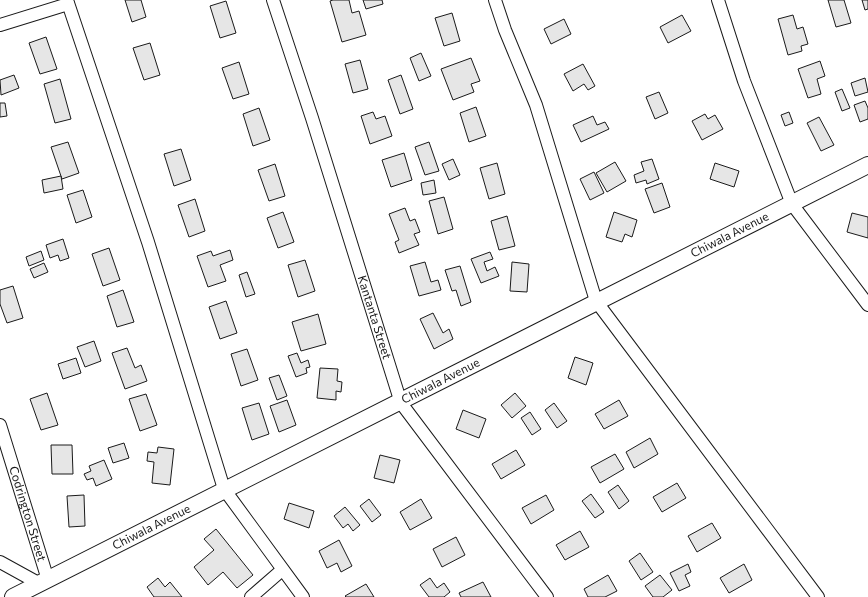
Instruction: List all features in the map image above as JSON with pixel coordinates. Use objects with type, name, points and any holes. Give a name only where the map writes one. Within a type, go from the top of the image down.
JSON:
[{"type":"main road","name":"Chiwala Avenue","points":[[14,597],[224,489],[401,402],[596,301],[868,165]]},
{"type":"street","name":"Kantanta Street","points":[[273,0],[312,118],[401,402],[547,597]]},
{"type":"street","points":[[495,0],[505,30],[536,105],[596,301],[818,597]]},
{"type":"street","points":[[718,0],[744,81],[792,204],[868,305]]},
{"type":"street","points":[[0,25],[67,2],[148,242],[224,489],[303,597]]},
{"type":"street","name":"Codrington Street","points":[[0,425],[44,582]]},
{"type":"street","points":[[0,562],[44,582]]},
{"type":"street","points":[[251,597],[282,570]]},
{"type":"building","points":[[125,0],[141,0],[146,17],[132,22]]},
{"type":"building","points":[[349,0],[352,13],[359,11],[366,35],[342,42],[330,1]]},
{"type":"building","points":[[363,0],[382,0],[383,4],[366,9]]},
{"type":"building","points":[[828,0],[844,0],[851,23],[836,27]]},
{"type":"building","points":[[862,0],[868,0],[868,9],[865,10]]},
{"type":"building","points":[[226,1],[236,33],[220,38],[210,6]]},
{"type":"building","points":[[452,13],[460,41],[444,46],[435,18]]},
{"type":"building","points":[[682,15],[691,31],[668,43],[660,27]]},
{"type":"building","points":[[793,15],[797,29],[803,27],[808,44],[801,46],[802,51],[788,55],[778,19]]},
{"type":"building","points":[[564,19],[571,34],[551,44],[544,29]]},
{"type":"building","points":[[46,37],[57,69],[40,74],[29,43]]},
{"type":"building","points":[[150,43],[160,75],[144,80],[133,48]]},
{"type":"building","points":[[421,53],[431,76],[419,81],[410,58]]},
{"type":"building","points":[[471,58],[480,81],[471,84],[474,92],[453,100],[441,69]]},
{"type":"building","points":[[360,60],[368,89],[353,93],[345,64]]},
{"type":"building","points":[[820,61],[825,76],[817,79],[821,94],[808,98],[798,69]]},
{"type":"building","points":[[239,62],[249,94],[233,99],[222,68]]},
{"type":"building","points":[[583,64],[595,86],[588,90],[584,84],[573,91],[564,74]]},
{"type":"building","points":[[14,75],[19,88],[1,95],[0,80]]},
{"type":"building","points":[[401,75],[413,109],[400,114],[388,80]]},
{"type":"building","points":[[865,78],[868,92],[855,96],[851,83]]},
{"type":"building","points":[[60,79],[71,119],[55,123],[44,84]]},
{"type":"building","points":[[842,89],[850,108],[842,111],[835,92]]},
{"type":"building","points":[[659,92],[668,113],[655,119],[646,97]]},
{"type":"building","points":[[865,101],[868,108],[868,119],[860,122],[854,105]]},
{"type":"building","points":[[0,103],[5,103],[7,116],[0,117]]},
{"type":"building","points":[[476,107],[486,136],[469,142],[460,113]]},
{"type":"building","points":[[259,108],[270,140],[253,146],[243,114]]},
{"type":"building","points":[[373,112],[376,119],[385,116],[392,136],[370,144],[361,116]]},
{"type":"building","points":[[789,112],[793,123],[785,126],[781,115]]},
{"type":"building","points":[[705,114],[708,119],[715,115],[723,129],[702,140],[692,121]]},
{"type":"building","points":[[593,116],[597,125],[605,122],[609,129],[581,142],[573,125]]},
{"type":"building","points":[[819,117],[834,145],[821,151],[807,123]]},
{"type":"building","points":[[68,142],[79,173],[62,179],[51,147]]},
{"type":"building","points":[[429,142],[439,171],[425,175],[415,147]]},
{"type":"building","points":[[181,149],[191,180],[174,186],[164,154]]},
{"type":"building","points":[[404,153],[412,180],[391,187],[382,160]]},
{"type":"building","points":[[453,159],[460,175],[449,180],[442,164]]},
{"type":"building","points":[[652,159],[659,179],[647,184],[646,180],[636,183],[634,175],[644,171],[641,162]]},
{"type":"building","points":[[615,162],[626,181],[607,192],[596,173]]},
{"type":"building","points":[[497,163],[505,194],[489,199],[480,168]]},
{"type":"building","points":[[715,163],[739,171],[734,187],[710,179]]},
{"type":"building","points":[[275,164],[285,196],[269,201],[258,170]]},
{"type":"building","points":[[594,172],[604,193],[590,200],[580,179]]},
{"type":"building","points":[[61,176],[63,189],[44,193],[42,180]]},
{"type":"building","points":[[434,180],[436,193],[423,195],[421,183]]},
{"type":"building","points":[[662,183],[670,207],[654,213],[645,189]]},
{"type":"building","points":[[83,190],[92,217],[76,223],[67,195]]},
{"type":"building","points":[[444,197],[453,229],[438,234],[429,201]]},
{"type":"building","points":[[195,199],[205,231],[189,237],[178,205]]},
{"type":"building","points":[[405,208],[410,221],[415,219],[420,232],[414,234],[419,245],[399,253],[395,242],[399,240],[389,214]]},
{"type":"building","points":[[283,212],[294,242],[278,248],[267,218]]},
{"type":"building","points":[[614,212],[637,220],[632,237],[625,234],[622,242],[606,237]]},
{"type":"building","points":[[852,213],[868,217],[868,238],[847,232]]},
{"type":"building","points":[[507,216],[515,246],[499,250],[491,221]]},
{"type":"building","points":[[63,239],[69,258],[60,261],[58,255],[50,258],[46,245]]},
{"type":"building","points":[[109,248],[120,280],[103,286],[92,254]]},
{"type":"building","points":[[230,250],[233,260],[220,265],[226,281],[208,287],[197,256],[211,251],[213,256]]},
{"type":"building","points":[[41,251],[44,260],[29,266],[26,257]]},
{"type":"building","points":[[490,252],[493,259],[484,262],[487,271],[495,267],[499,276],[481,283],[471,259]]},
{"type":"building","points":[[305,260],[315,291],[298,297],[288,265]]},
{"type":"building","points":[[425,262],[431,282],[438,280],[441,290],[419,296],[410,266]]},
{"type":"building","points":[[512,262],[529,264],[527,292],[510,291]]},
{"type":"building","points":[[44,263],[48,272],[34,278],[30,269]]},
{"type":"building","points":[[460,266],[471,302],[461,306],[456,290],[452,291],[445,270]]},
{"type":"building","points":[[247,272],[255,294],[246,297],[239,275]]},
{"type":"building","points":[[13,286],[23,318],[7,323],[0,304],[0,290]]},
{"type":"building","points":[[123,290],[134,322],[117,327],[107,296]]},
{"type":"building","points":[[226,301],[237,333],[220,339],[209,307]]},
{"type":"building","points":[[433,313],[443,333],[449,329],[453,339],[434,349],[420,319]]},
{"type":"building","points":[[318,314],[326,344],[301,351],[292,322]]},
{"type":"building","points":[[94,341],[101,361],[85,367],[77,347]]},
{"type":"building","points":[[127,348],[135,368],[141,365],[147,381],[125,389],[112,353]]},
{"type":"building","points":[[247,349],[258,380],[241,386],[231,354]]},
{"type":"building","points":[[297,353],[301,363],[308,360],[310,367],[306,368],[307,373],[296,377],[288,356]]},
{"type":"building","points":[[575,357],[593,363],[586,385],[568,378]]},
{"type":"building","points":[[76,358],[81,373],[63,379],[58,364]]},
{"type":"building","points":[[320,368],[338,369],[337,381],[342,382],[341,392],[336,391],[336,400],[317,398]]},
{"type":"building","points":[[279,375],[287,396],[277,400],[269,378]]},
{"type":"building","points":[[47,393],[58,425],[41,430],[30,399]]},
{"type":"building","points":[[515,393],[526,406],[512,418],[501,405]]},
{"type":"building","points":[[146,394],[157,425],[140,431],[129,399]]},
{"type":"building","points":[[287,400],[296,425],[279,432],[270,406]]},
{"type":"building","points":[[619,400],[628,416],[604,429],[595,414]]},
{"type":"building","points":[[259,403],[269,434],[252,440],[242,408]]},
{"type":"building","points":[[554,403],[567,421],[557,428],[545,410]]},
{"type":"building","points":[[463,410],[486,419],[479,438],[456,429]]},
{"type":"building","points":[[530,412],[541,429],[532,435],[521,418]]},
{"type":"building","points":[[650,438],[658,454],[634,468],[626,452]]},
{"type":"building","points":[[124,443],[129,458],[113,463],[108,448]]},
{"type":"building","points":[[51,445],[72,445],[73,474],[52,474]]},
{"type":"building","points":[[158,447],[174,449],[170,485],[152,483],[154,462],[147,461],[148,452],[157,453]]},
{"type":"building","points":[[516,450],[525,465],[501,479],[492,464]]},
{"type":"building","points":[[615,454],[624,469],[600,483],[591,467]]},
{"type":"building","points":[[380,455],[400,460],[394,483],[374,478]]},
{"type":"building","points":[[104,460],[112,479],[96,486],[93,478],[87,480],[84,474],[91,471],[89,466]]},
{"type":"building","points":[[677,483],[686,498],[662,512],[653,497]]},
{"type":"building","points":[[618,485],[629,501],[619,509],[608,492]]},
{"type":"building","points":[[591,494],[604,512],[595,518],[582,501]]},
{"type":"building","points":[[84,495],[85,526],[69,527],[67,496]]},
{"type":"building","points":[[546,495],[554,510],[531,524],[522,508]]},
{"type":"building","points":[[369,499],[381,515],[372,522],[360,506]]},
{"type":"building","points":[[421,499],[432,518],[410,530],[400,512]]},
{"type":"building","points":[[289,503],[314,511],[309,528],[284,519]]},
{"type":"building","points":[[345,507],[360,525],[353,531],[348,524],[343,528],[334,516]]},
{"type":"building","points":[[712,523],[721,538],[697,552],[688,536]]},
{"type":"building","points":[[216,529],[253,575],[237,588],[223,572],[208,585],[194,567],[214,550],[204,539]]},
{"type":"building","points":[[580,531],[589,547],[565,560],[556,545]]},
{"type":"building","points":[[456,537],[465,555],[442,567],[433,549]]},
{"type":"building","points":[[339,540],[352,566],[341,572],[337,563],[327,568],[319,551]]},
{"type":"building","points":[[640,553],[653,572],[641,580],[629,561]]},
{"type":"building","points":[[688,564],[691,572],[685,575],[690,586],[679,591],[670,573]]},
{"type":"building","points":[[744,564],[752,580],[729,593],[720,578]]},
{"type":"building","points":[[608,575],[617,591],[605,597],[588,597],[584,589]]},
{"type":"building","points":[[660,575],[672,590],[663,597],[653,597],[645,586]]},
{"type":"building","points":[[158,578],[165,587],[170,582],[182,597],[154,597],[147,587]]},
{"type":"building","points":[[430,578],[437,588],[444,583],[450,592],[444,597],[429,597],[420,585]]},
{"type":"building","points":[[483,582],[491,597],[461,597],[459,593]]},
{"type":"building","points":[[366,584],[374,597],[345,596]]}]
